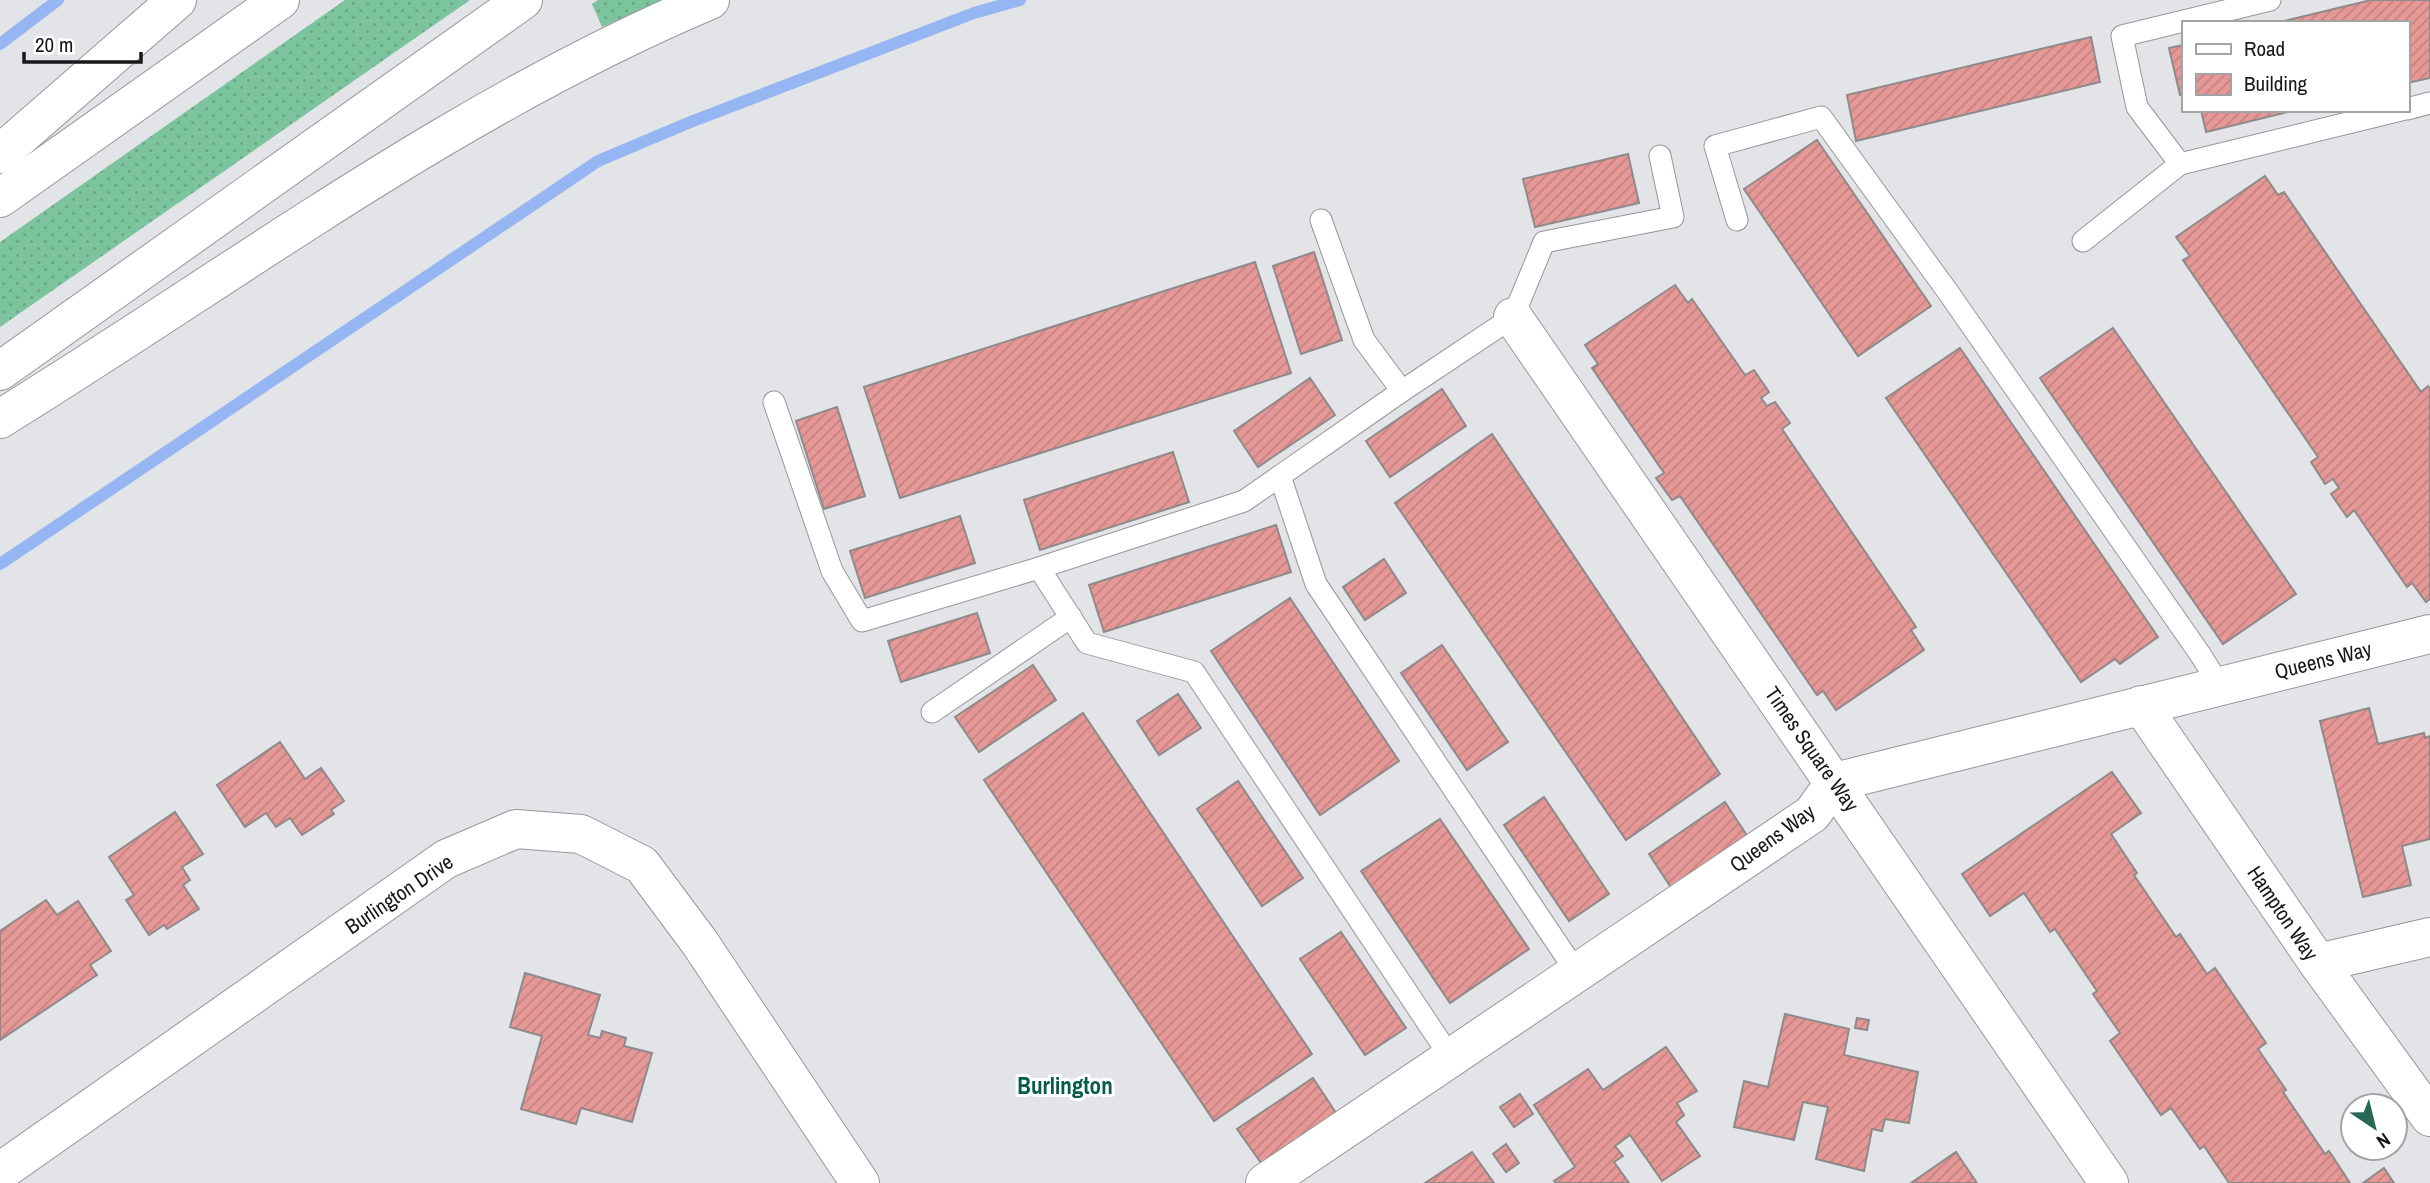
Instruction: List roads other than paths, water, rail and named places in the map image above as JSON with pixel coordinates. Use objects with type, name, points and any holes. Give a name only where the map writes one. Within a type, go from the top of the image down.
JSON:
[{"type":"main road","points":[[0,154],[177,0]]},
{"type":"main road","points":[[0,198],[280,0]]},
{"type":"main road","points":[[0,370],[523,0]]},
{"type":"main road","points":[[0,419],[105,354],[266,247],[454,131],[608,46],[710,0]]},
{"type":"main road","name":"Times Square Way","points":[[1513,317],[2109,1183]]},
{"type":"main road","name":"Queens Way","points":[[1265,1183],[1812,814],[1835,782],[2430,634]]},
{"type":"main road","name":"Hampton Way","points":[[2141,705],[2318,963],[2430,1117]]},
{"type":"main road","name":"Burlington Drive","points":[[0,1172],[446,859],[516,829],[581,834],[642,865],[700,943],[860,1183]]},
{"type":"main road","points":[[2318,963],[2430,937]]},
{"type":"lane","points":[[2184,21],[2270,0]]},
{"type":"lane","points":[[2180,164],[2137,107],[2122,36],[2182,21]]},
{"type":"lane","points":[[2409,108],[2430,103]]},
{"type":"lane","points":[[2082,241],[2180,164],[2393,112]]},
{"type":"lane","points":[[1737,220],[1715,146],[1821,117],[1948,292],[2220,686]]},
{"type":"lane","points":[[774,402],[832,571],[862,621],[1039,568],[1244,501],[1513,317],[1544,242],[1673,217],[1660,156]]},
{"type":"lane","points":[[1321,220],[1363,340],[1402,391]]},
{"type":"lane","points":[[1280,476],[1316,584],[1577,973]]},
{"type":"lane","points":[[1039,568],[1087,643],[1194,672],[1451,1058]]},
{"type":"lane","points":[[932,712],[1071,617]]},
{"type":"waterway","points":[[0,44],[58,0]]},
{"type":"waterway","points":[[0,564],[598,161],[688,123],[974,13],[1020,0]]},
{"type":"district","name":"Burlington","points":[[1065,1085]]}]
